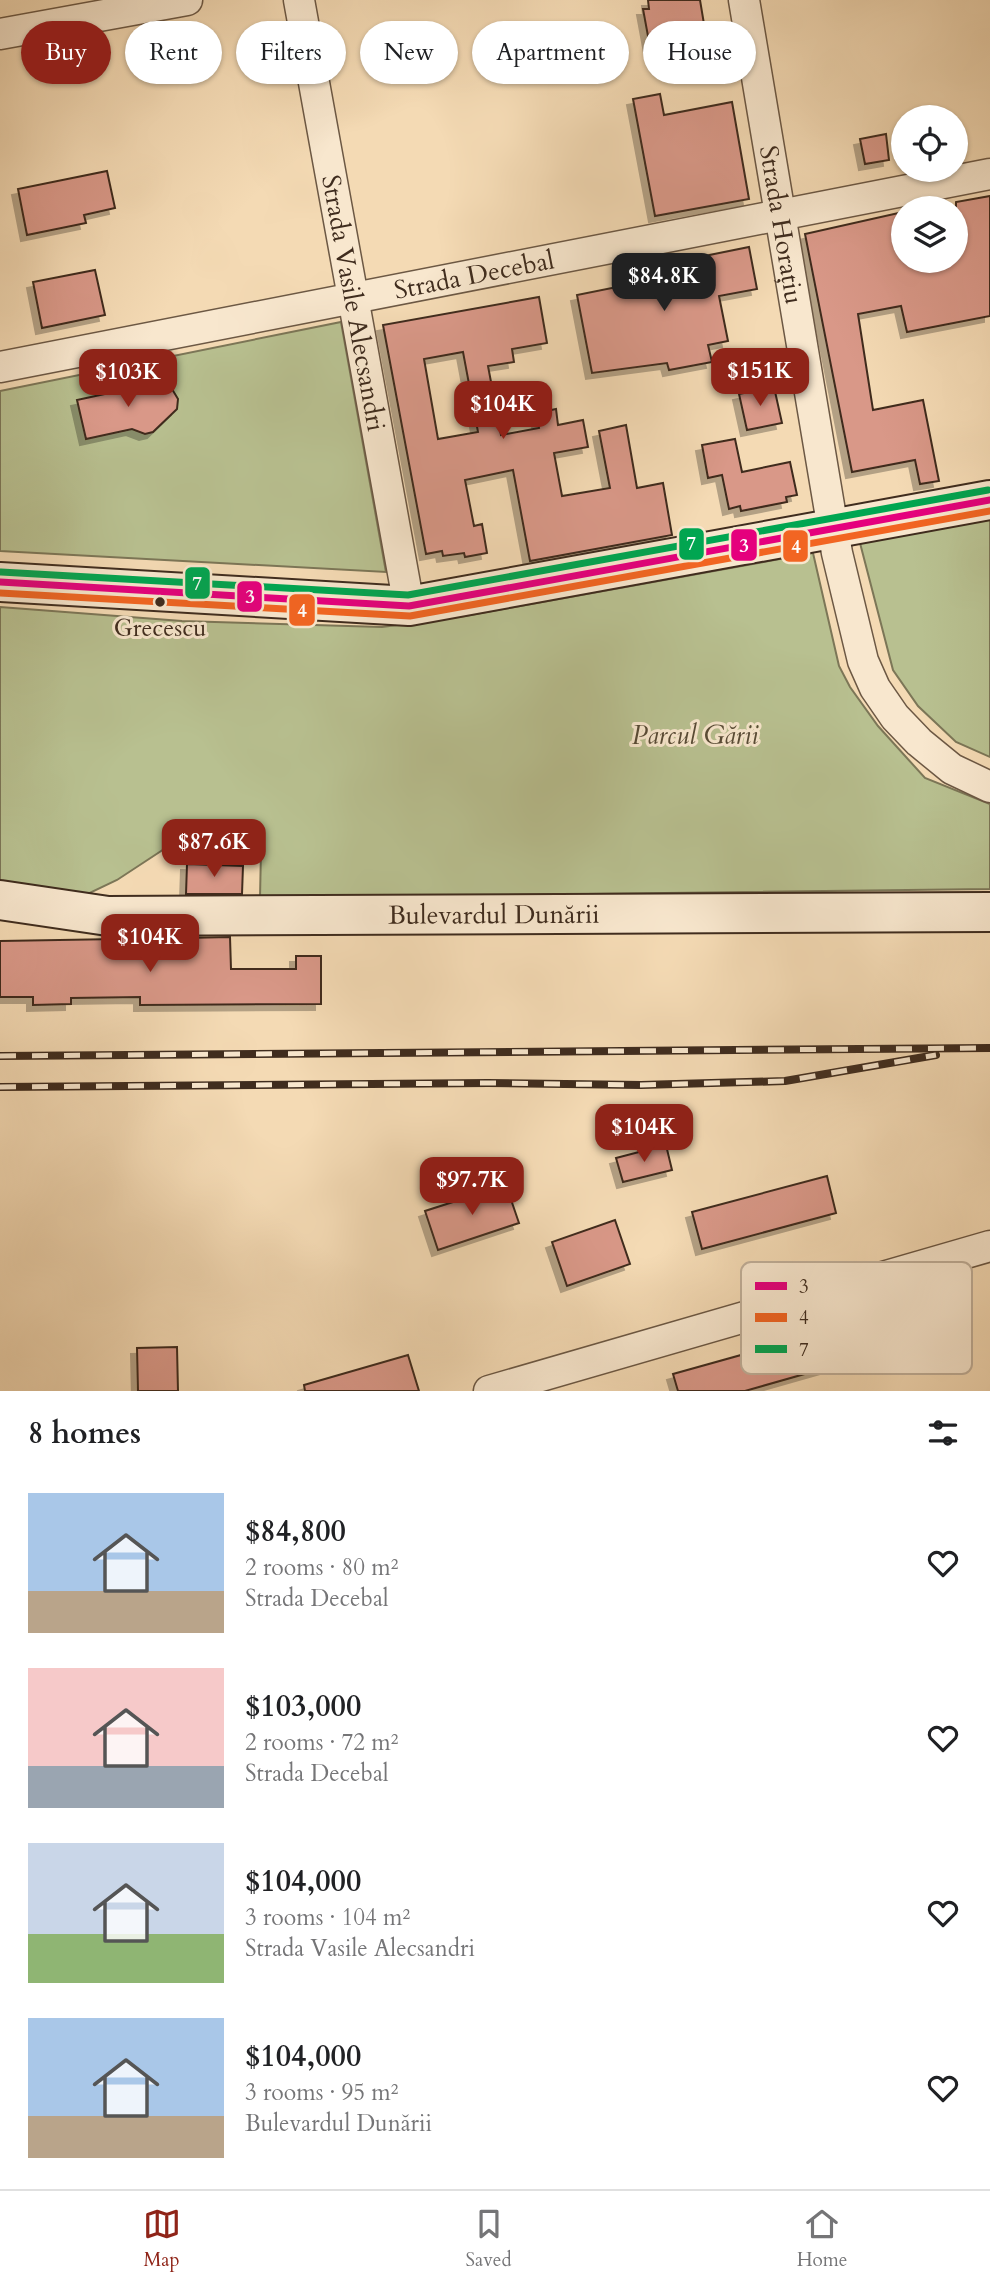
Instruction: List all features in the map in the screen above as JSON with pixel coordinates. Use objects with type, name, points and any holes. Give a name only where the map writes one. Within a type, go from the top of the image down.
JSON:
[{"type":"main road","points":[[0,582],[409,606],[990,500]]},
{"type":"main road","name":"Bulevardul Dunării","points":[[0,900],[121,916],[990,912]]},
{"type":"street","points":[[0,34],[187,0]]},
{"type":"street","name":"Strada Vasile Alecsandri","points":[[299,0],[409,606]]},
{"type":"street","name":"Strada Horațiu","points":[[744,0],[834,530],[863,661],[875,688],[895,717],[919,742],[952,769],[990,787]]},
{"type":"street","name":"Strada Decebal","points":[[0,367],[990,174]]},
{"type":"street","points":[[938,1262],[990,1247]]},
{"type":"street","points":[[489,1391],[741,1319]]},
{"type":"green space","points":[[341,322],[386,572],[0,551],[0,391]]},
{"type":"green space","points":[[990,519],[990,757],[956,742],[918,706],[893,670],[860,543]]},
{"type":"green space","name":"Parcul Gării","points":[[813,553],[839,666],[850,687],[878,726],[925,778],[990,804],[990,889],[260,898],[261,850],[236,837],[184,836],[117,880],[75,900],[0,889],[0,607],[182,621],[382,627],[465,616]]},
{"type":"building","points":[[648,0],[700,0],[704,21],[645,21],[643,9],[649,9]]},
{"type":"building","points":[[660,94],[664,115],[732,102],[749,199],[655,216],[633,99]]},
{"type":"building","points":[[886,134],[889,160],[865,164],[860,139]]},
{"type":"building","points":[[107,171],[115,208],[84,215],[86,223],[27,235],[18,189]]},
{"type":"building","points":[[990,196],[990,316],[907,332],[901,306],[858,314],[873,410],[923,400],[939,481],[920,484],[915,460],[852,472],[805,234],[891,215],[891,273],[968,273],[968,200]]},
{"type":"building","points":[[749,247],[757,289],[719,296],[728,341],[708,345],[712,362],[669,370],[667,363],[592,373],[577,295],[627,285],[625,272]]},
{"type":"building","points":[[95,270],[105,315],[42,328],[33,282]]},
{"type":"building","points":[[539,297],[547,343],[512,349],[514,362],[488,366],[501,435],[539,428],[537,413],[556,409],[558,425],[583,420],[588,447],[554,453],[562,496],[610,488],[599,431],[626,425],[637,488],[663,483],[672,535],[530,561],[513,470],[465,480],[474,526],[482,524],[487,553],[465,557],[464,553],[443,556],[442,551],[426,554],[383,325]],"holes":[[[463,352],[478,432],[438,439],[424,359]]]},
{"type":"building","points":[[140,378],[172,389],[178,399],[177,409],[153,432],[145,434],[132,429],[86,439],[77,400],[123,390],[132,380]]},
{"type":"building","points":[[774,387],[782,423],[747,430],[739,394]]},
{"type":"building","points":[[735,439],[742,472],[790,462],[797,495],[786,497],[787,502],[741,511],[740,506],[729,509],[722,475],[708,478],[702,445]]},
{"type":"building","points":[[187,864],[243,866],[242,894],[186,894]]},
{"type":"building","points":[[230,937],[231,969],[296,969],[296,956],[321,956],[321,1004],[140,1005],[140,997],[71,998],[71,1004],[33,1005],[33,997],[0,997],[0,941],[118,939],[118,946],[185,946],[185,938]]},
{"type":"building","points":[[666,1145],[672,1170],[623,1182],[616,1158]]},
{"type":"building","points":[[827,1176],[836,1213],[702,1249],[692,1212]]},
{"type":"building","points":[[506,1185],[519,1223],[438,1250],[425,1211]]},
{"type":"building","points":[[615,1220],[630,1264],[567,1286],[552,1242]]},
{"type":"building","points":[[177,1347],[178,1391],[138,1391],[137,1348]]},
{"type":"building","points":[[408,1355],[419,1391],[305,1391],[304,1385]]},
{"type":"building","points":[[741,1355],[741,1374],[805,1374],[745,1391],[678,1391],[673,1374]]},
{"type":"railway","points":[[0,1056],[990,1048]]},
{"type":"railway","points":[[0,1087],[488,1083],[641,1085],[785,1081],[936,1055]]},
{"type":"transit line","name":"7","points":[[1,572],[408,595],[988,490]]},
{"type":"transit line","name":"3","points":[[0,582],[409,606],[990,500]]},
{"type":"transit line","name":"4","points":[[0,593],[410,616],[990,511]]},
{"type":"place","name":"Grecescu","points":[[160,602]]}]
